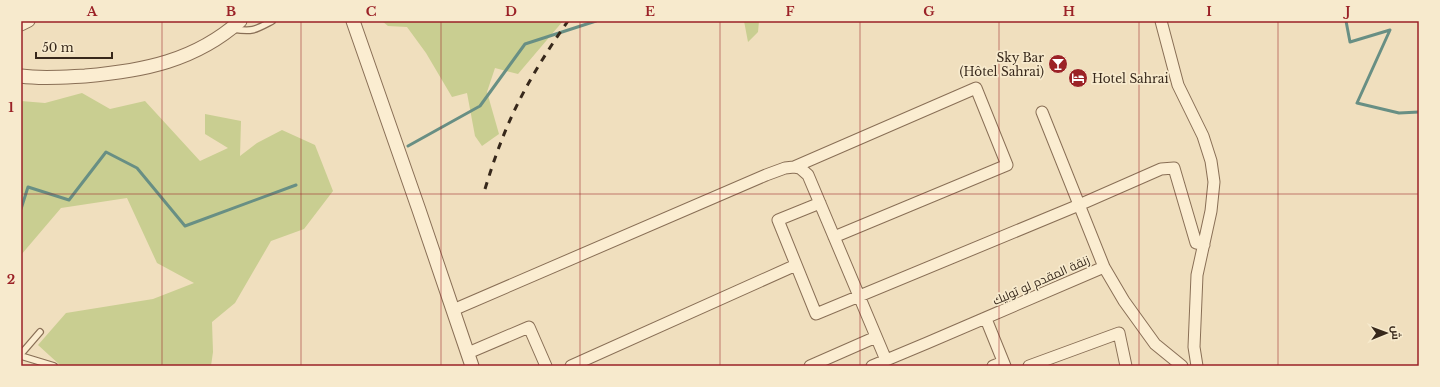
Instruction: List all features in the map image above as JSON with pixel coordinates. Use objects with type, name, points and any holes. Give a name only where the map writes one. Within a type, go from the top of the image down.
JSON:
[{"type":"street","points":[[21,25],[29,21]]},
{"type":"street","points":[[353,21],[472,366]]},
{"type":"street","points":[[1161,21],[1178,85],[1203,136],[1211,161],[1214,182],[1211,212],[1197,275],[1194,318],[1194,346],[1197,366]]},
{"type":"street","points":[[21,76],[32,78],[69,77],[109,74],[148,68],[163,64],[200,49],[235,25]]},
{"type":"street","points":[[794,167],[976,88],[1007,165],[834,237]]},
{"type":"street","points":[[1042,112],[1104,267]]},
{"type":"street","points":[[453,310],[766,175],[785,168],[794,167],[800,168],[808,175],[876,337],[892,361]]},
{"type":"street","points":[[820,203],[778,220],[816,314],[1079,205],[1161,169],[1174,168],[1196,243],[1204,245]]},
{"type":"street","points":[[571,366],[796,265]]},
{"type":"street","name":"زنقة المقدم لو توليك","points":[[872,366],[892,361],[1104,267],[1124,300],[1155,344],[1182,366]]},
{"type":"street","points":[[986,319],[1000,365]]},
{"type":"street","points":[[468,353],[529,327],[546,366]]},
{"type":"street","points":[[1029,366],[1120,333],[1126,366]]},
{"type":"street","points":[[810,366],[876,337]]},
{"type":"lane","points":[[235,25],[247,31],[253,30],[272,21]]},
{"type":"lane","points":[[40,332],[21,355],[54,366]]},
{"type":"green space","points":[[382,21],[563,21],[518,74],[495,68],[487,92],[499,134],[482,146],[475,136],[467,93],[452,97],[426,53],[407,27],[388,26]]},
{"type":"green space","points":[[744,21],[759,21],[758,32],[748,42]]},
{"type":"green space","points":[[82,93],[110,109],[145,101],[200,161],[228,148],[205,134],[205,114],[241,121],[240,156],[257,143],[282,130],[315,145],[333,191],[304,229],[271,241],[235,303],[212,322],[213,352],[211,366],[61,366],[38,345],[66,313],[153,299],[194,283],[157,263],[127,198],[61,208],[21,255],[21,101],[45,103]]},
{"type":"waterway","points":[[408,146],[480,106],[525,44],[596,21]]},
{"type":"waterway","points":[[1346,21],[1350,42],[1390,30],[1357,103],[1399,113],[1419,112]]},
{"type":"waterway","points":[[21,209],[28,187],[69,200],[106,152],[137,168],[185,226],[296,185]]},
{"type":"railway","points":[[485,189],[507,126],[522,95],[549,49],[568,21]]},
{"type":"place","name":"Sky Bar (Hôtel Sahrai)","points":[[1058,64]]},
{"type":"place","name":"Hotel Sahrai","points":[[1078,78]]}]
